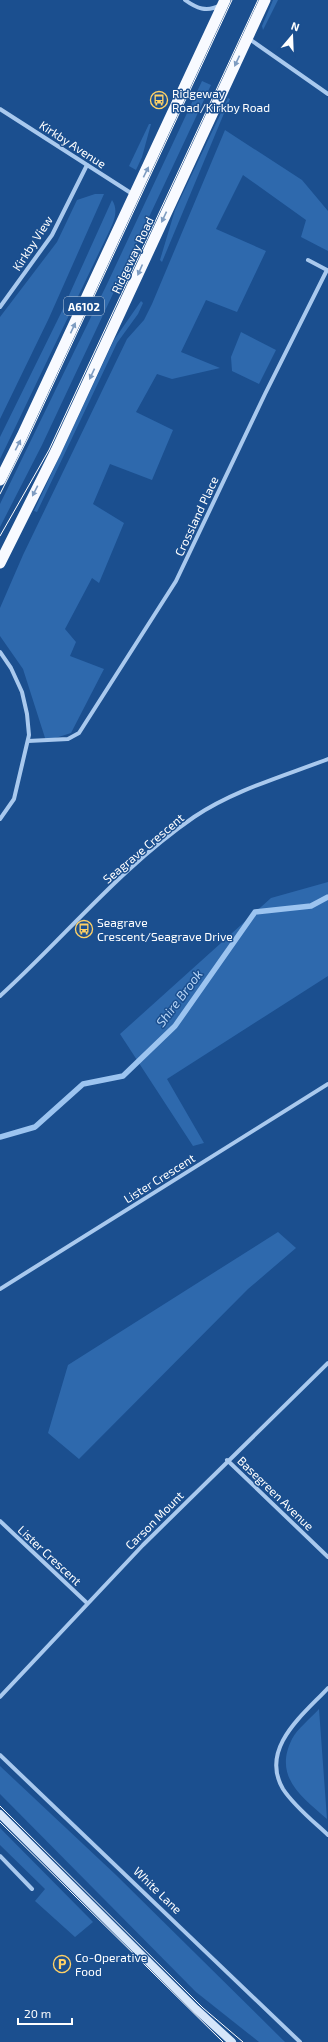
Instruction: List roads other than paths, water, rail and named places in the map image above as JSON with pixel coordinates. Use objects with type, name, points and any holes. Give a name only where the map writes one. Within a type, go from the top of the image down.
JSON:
[{"type":"highway","name":"Ridgeway Road","points":[[0,563],[56,451],[265,0]]},
{"type":"highway","name":"Ridgeway Road","points":[[0,480],[22,436],[225,1]]},
{"type":"main road","points":[[0,1814],[196,2009],[232,2042]]},
{"type":"street","points":[[184,0],[200,9],[209,10],[225,1]]},
{"type":"street","points":[[248,38],[328,94]]},
{"type":"street","name":"Kirkby Avenue","points":[[0,109],[134,196]]},
{"type":"street","name":"Kirkby View","points":[[0,307],[52,235],[87,165]]},
{"type":"street","name":"Crossland Place","points":[[28,741],[68,739],[79,733],[176,581],[264,394],[327,270],[308,260]]},
{"type":"street","points":[[0,652],[11,668],[22,692],[28,722],[28,741],[14,799],[0,819]]},
{"type":"street","name":"Seagrave Crescent","points":[[0,996],[127,872],[162,842],[196,816],[236,795],[328,759]]},
{"type":"street","name":"Lister Crescent","points":[[0,1290],[328,1084]]},
{"type":"street","name":"Carson Mount","points":[[0,1697],[87,1603],[227,1460],[328,1363]]},
{"type":"street","name":"Basegreen Avenue","points":[[227,1460],[328,1557]]},
{"type":"street","name":"Lister Crescent","points":[[0,1521],[87,1603]]},
{"type":"street","points":[[328,1688],[285,1734],[278,1749],[277,1770],[283,1788],[294,1802],[328,1835]]},
{"type":"street","name":"White Lane","points":[[0,1755],[300,2042]]},
{"type":"street","points":[[0,1856],[32,1889]]},
{"type":"waterway","name":"Shire Brook","points":[[0,1137],[35,1127],[83,1084],[123,1076],[175,1026],[255,912],[311,906],[328,897]]},
{"type":"tram line","points":[[0,494],[28,438],[232,0]]},
{"type":"tram line","points":[[0,536],[49,450],[258,0]]},
{"type":"tram line","points":[[0,1806],[203,2008],[243,2042]]},
{"type":"tram line","points":[[0,1822],[223,2042]]},
{"type":"place","name":"Ridgeway Road/Kirkby Road","points":[[159,100]]},
{"type":"place","name":"Seagrave Crescent/Seagrave Drive","points":[[84,929]]},
{"type":"place","name":"Co-Operative Food","points":[[62,1964]]}]
